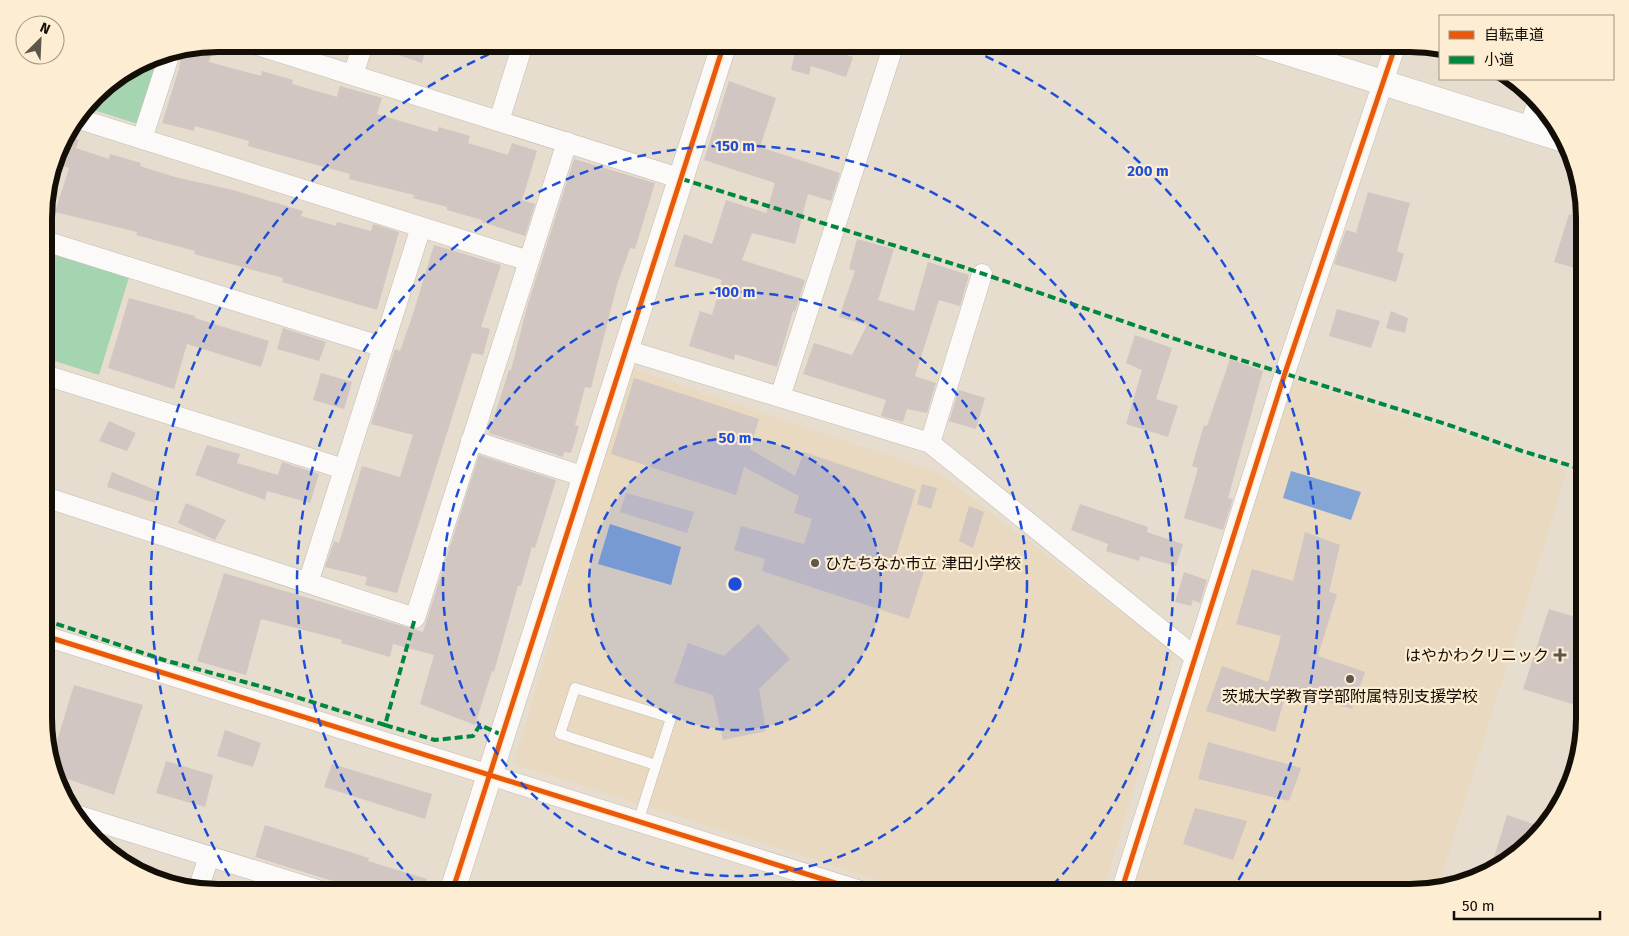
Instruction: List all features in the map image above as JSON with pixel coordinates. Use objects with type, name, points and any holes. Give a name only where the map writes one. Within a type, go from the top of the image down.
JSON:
[{"type":"street","points":[[780,397],[891,52]]},
{"type":"street","points":[[1286,52],[1554,137]]},
{"type":"street","points":[[1124,883],[1285,374],[1394,52]]},
{"type":"street","points":[[283,53],[682,179]]},
{"type":"street","points":[[353,75],[360,53]]},
{"type":"street","points":[[499,121],[520,53]]},
{"type":"street","points":[[455,884],[721,53]]},
{"type":"street","points":[[142,139],[168,60]]},
{"type":"street","points":[[1530,129],[1535,110]]},
{"type":"street","points":[[85,121],[529,261]]},
{"type":"street","points":[[52,499],[415,618],[566,142]]},
{"type":"street","points":[[308,583],[421,227]]},
{"type":"street","points":[[52,243],[383,347]]},
{"type":"street","points":[[930,443],[982,274]]},
{"type":"street","points":[[626,350],[930,443],[1195,657]]},
{"type":"street","points":[[52,377],[344,469]]},
{"type":"street","points":[[471,440],[585,477]]},
{"type":"street","points":[[52,638],[837,883]]},
{"type":"street","points":[[87,818],[298,884]]},
{"type":"street","points":[[201,882],[209,856]]},
{"type":"lane","points":[[638,822],[671,718],[575,688],[560,734],[656,765]]},
{"type":"shaded area","name":"ひたちなか市立 津田小学校","points":[[630,368],[939,473],[1174,653],[1106,883],[890,883],[514,764]]},
{"type":"shaded area","name":"茨城大学教育学部附属特別支援学校","points":[[1292,380],[1567,471],[1440,880],[1421,883],[1133,883]]},
{"type":"green space","points":[[156,65],[138,124],[93,110],[109,94],[126,81]]},
{"type":"green space","points":[[52,250],[130,274],[99,375],[52,360]]},
{"type":"water","points":[[1291,471],[1361,492],[1351,520],[1283,498]]},
{"type":"water","points":[[610,524],[681,547],[671,585],[598,564]]},
{"type":"building","points":[[841,52],[853,57],[846,77],[811,66],[809,75],[791,70],[795,53]]},
{"type":"building","points":[[211,53],[209,62],[261,76],[262,71],[293,80],[292,84],[337,97],[340,86],[382,98],[377,114],[437,132],[439,127],[470,136],[468,143],[508,155],[512,143],[537,151],[522,200],[535,204],[525,236],[482,222],[482,220],[447,210],[447,207],[413,198],[414,195],[349,179],[350,174],[248,146],[249,141],[195,126],[194,131],[162,123],[181,57]]},
{"type":"building","points":[[392,53],[425,53],[422,63]]},
{"type":"building","points":[[729,81],[776,98],[760,147],[840,173],[831,201],[808,194],[795,244],[752,233],[742,260],[805,280],[795,312],[793,311],[777,367],[735,354],[734,360],[689,346],[700,311],[712,315],[722,280],[674,266],[684,234],[712,244],[726,200],[766,213],[775,183],[704,160]]},
{"type":"building","points":[[74,138],[79,140],[76,148],[109,159],[110,154],[141,163],[140,166],[175,177],[233,190],[303,211],[301,216],[336,226],[337,222],[371,231],[373,224],[399,232],[377,310],[282,282],[283,278],[194,254],[195,251],[136,235],[137,232],[55,212],[69,168],[61,165]]},
{"type":"building","points":[[574,159],[655,183],[635,249],[630,248],[617,285],[591,388],[585,387],[575,425],[579,426],[571,453],[564,452],[563,457],[489,433],[509,370],[511,370],[527,307]]},
{"type":"building","points":[[1368,192],[1410,203],[1397,251],[1404,254],[1396,282],[1334,264],[1346,230],[1356,233]]},
{"type":"building","points":[[1569,214],[1576,216],[1576,268],[1554,262]]},
{"type":"building","points":[[857,239],[894,249],[878,300],[914,311],[928,262],[969,275],[960,306],[939,300],[915,376],[936,383],[927,413],[907,409],[903,422],[881,416],[886,400],[803,374],[814,343],[852,355],[867,325],[839,317],[855,271],[849,269]]},
{"type":"building","points":[[434,245],[501,265],[481,327],[490,329],[483,355],[472,353],[397,593],[365,585],[367,577],[325,567],[334,541],[339,543],[362,466],[400,477],[413,435],[371,424],[395,349],[400,351]]},
{"type":"building","points":[[129,298],[195,316],[195,318],[269,341],[261,367],[187,344],[174,389],[108,368]]},
{"type":"building","points":[[1337,309],[1380,321],[1371,348],[1329,336]]},
{"type":"building","points":[[1391,311],[1408,318],[1405,333],[1386,328]]},
{"type":"building","points":[[283,328],[326,342],[319,361],[277,349]]},
{"type":"building","points":[[1135,335],[1172,348],[1156,399],[1178,406],[1168,437],[1126,424],[1142,370],[1126,363]]},
{"type":"building","points":[[1230,359],[1263,371],[1228,498],[1233,499],[1223,530],[1184,518],[1198,468],[1192,466],[1204,425],[1207,426]]},
{"type":"building","points":[[321,373],[352,382],[344,409],[313,400]]},
{"type":"building","points":[[634,378],[759,419],[750,449],[795,476],[804,452],[916,490],[895,558],[925,568],[909,619],[762,571],[765,559],[734,550],[741,526],[804,544],[812,519],[794,513],[799,496],[744,467],[736,495],[611,454]]},
{"type":"building","points":[[959,390],[985,398],[976,429],[949,421]]},
{"type":"building","points":[[109,421],[136,433],[127,451],[99,441]]},
{"type":"building","points":[[207,445],[240,454],[237,463],[278,475],[282,462],[319,474],[310,503],[267,491],[265,500],[195,475]]},
{"type":"building","points":[[479,455],[556,480],[535,548],[532,547],[521,586],[518,586],[494,672],[492,671],[475,725],[420,704],[434,655],[393,644],[390,657],[341,643],[342,640],[261,619],[246,675],[197,661],[224,573],[423,632]]},
{"type":"building","points":[[112,472],[160,492],[155,503],[107,487]]},
{"type":"building","points":[[922,484],[937,488],[931,509],[917,504]]},
{"type":"building","points":[[626,493],[694,512],[687,533],[620,512]]},
{"type":"building","points":[[186,503],[226,520],[215,540],[178,523]]},
{"type":"building","points":[[1080,504],[1148,527],[1147,532],[1183,544],[1176,566],[1140,556],[1139,561],[1106,551],[1108,544],[1071,530]]},
{"type":"building","points":[[969,506],[984,512],[973,548],[959,541]]},
{"type":"building","points":[[1305,532],[1340,545],[1329,592],[1337,594],[1318,656],[1365,672],[1352,709],[1287,690],[1275,732],[1206,711],[1222,666],[1268,682],[1281,636],[1236,624],[1252,569],[1293,581]]},
{"type":"building","points":[[1184,572],[1207,580],[1200,603],[1193,600],[1191,606],[1175,602]]},
{"type":"building","name":"はやかわクリニック","points":[[1549,609],[1576,617],[1576,705],[1523,689]]},
{"type":"building","points":[[758,624],[790,659],[759,689],[766,731],[723,740],[713,695],[674,683],[688,643],[724,656]]},
{"type":"building","points":[[74,685],[143,705],[114,795],[64,778],[55,746]]},
{"type":"building","points":[[225,730],[261,743],[253,767],[217,756]]},
{"type":"building","points":[[1208,742],[1301,768],[1289,801],[1198,779]]},
{"type":"building","points":[[166,761],[213,775],[205,807],[156,793]]},
{"type":"building","points":[[332,764],[432,794],[425,819],[324,787]]},
{"type":"building","points":[[1195,808],[1247,821],[1233,860],[1183,844]]},
{"type":"building","points":[[1507,815],[1536,825],[1528,835],[1493,861]]},
{"type":"building","points":[[265,825],[369,858],[368,861],[427,879],[426,884],[342,884],[255,857]]},
{"type":"marked path","points":[[682,179],[963,267],[1193,345],[1446,424],[1522,451],[1576,467]]},
{"type":"marked path","points":[[52,622],[164,660],[274,690],[385,725],[415,618]]},
{"type":"marked path","points":[[385,725],[435,740],[473,736],[480,725],[502,735]]},
{"type":"cycle path","points":[[1124,883],[1285,373],[1393,52]]},
{"type":"cycle path","points":[[455,884],[721,53]]},
{"type":"cycle path","points":[[52,638],[837,883]]},
{"type":"place","name":"ひたちなか市立 津田小学校","points":[[815,563]]},
{"type":"place","name":"はやかわクリニック","points":[[1560,655]]},
{"type":"place","name":"茨城大学教育学部附属特別支援学校","points":[[1350,679]]}]
